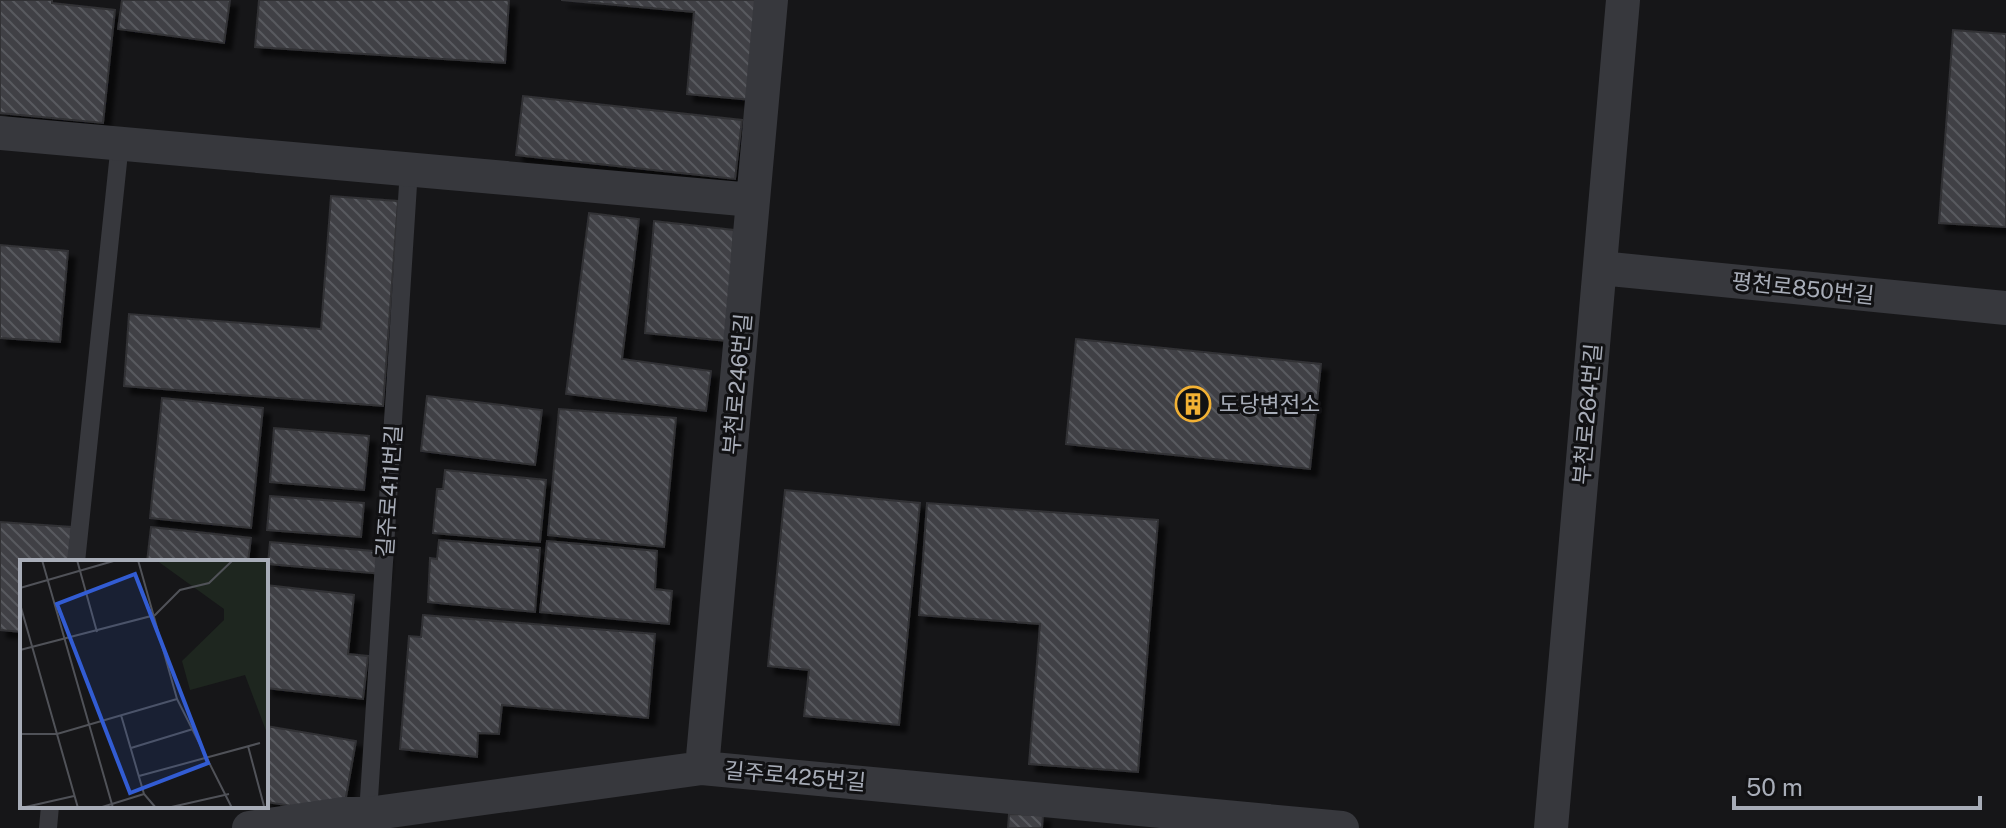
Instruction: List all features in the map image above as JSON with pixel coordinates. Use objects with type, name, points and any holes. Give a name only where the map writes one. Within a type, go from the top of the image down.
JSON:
[{"type":"street","name":"부천로246번길","points":[[702,768],[771,0]]},
{"type":"street","name":"부천로264번길","points":[[1551,828],[1623,0]]},
{"type":"street","points":[[0,133],[753,200]]},
{"type":"street","name":"평천로850번길","points":[[1600,268],[2006,308]]},
{"type":"street","name":"길주로425번길","points":[[249,828],[702,768],[1342,828]]},
{"type":"lane","points":[[76,560],[120,143]]},
{"type":"lane","name":"길주로411번길","points":[[368,814],[409,169]]},
{"type":"lane","points":[[48,828],[50,808]]},
{"type":"building","points":[[0,0],[52,0],[52,3],[115,10],[103,123],[0,113]]},
{"type":"building","points":[[122,0],[230,0],[224,43],[118,29]]},
{"type":"building","points":[[259,0],[509,0],[505,63],[255,47]]},
{"type":"building","points":[[561,0],[760,0],[751,100],[687,94],[694,12]]},
{"type":"building","points":[[1953,30],[2006,34],[2006,227],[1939,223]]},
{"type":"building","points":[[523,96],[742,120],[735,179],[516,155]]},
{"type":"building","points":[[331,196],[398,201],[383,406],[124,386],[129,314],[321,329]]},
{"type":"building","points":[[589,213],[639,219],[622,359],[711,371],[706,411],[566,394]]},
{"type":"building","points":[[654,221],[734,230],[727,341],[645,333]]},
{"type":"building","points":[[0,245],[68,251],[60,342],[0,338]]},
{"type":"building","name":"도당변전소","points":[[1076,339],[1321,364],[1310,469],[1066,444]]},
{"type":"building","points":[[427,396],[542,410],[535,465],[421,451]]},
{"type":"building","points":[[162,398],[263,408],[251,528],[150,518]]},
{"type":"building","points":[[559,409],[676,418],[664,547],[548,535]]},
{"type":"building","points":[[274,428],[369,436],[364,490],[270,482]]},
{"type":"building","points":[[445,470],[546,480],[540,542],[433,533],[437,489],[443,489]]},
{"type":"building","points":[[785,490],[920,503],[899,725],[804,716],[809,670],[768,666]]},
{"type":"building","points":[[270,496],[364,503],[361,537],[267,530]]},
{"type":"building","points":[[927,503],[1158,520],[1138,772],[1029,764],[1040,624],[919,615]]},
{"type":"building","points":[[0,522],[72,527],[69,560],[20,560],[20,632],[0,630]]},
{"type":"building","points":[[151,527],[251,538],[248,560],[147,560]]},
{"type":"building","points":[[439,540],[540,548],[535,612],[428,602],[430,558],[437,559]]},
{"type":"building","points":[[547,541],[657,551],[655,589],[672,591],[669,624],[540,612]]},
{"type":"building","points":[[270,542],[385,552],[383,574],[268,564]]},
{"type":"building","points":[[268,585],[354,595],[348,654],[368,656],[363,699],[268,688]]},
{"type":"building","points":[[423,615],[655,634],[648,718],[502,705],[499,734],[478,733],[477,757],[400,749],[409,636],[421,637]]},
{"type":"building","points":[[268,726],[356,741],[343,814],[268,802]]},
{"type":"building","points":[[1009,814],[1043,815],[1042,828],[1008,828]]},
{"type":"place","name":"도당변전소","points":[[1193,404]]}]
